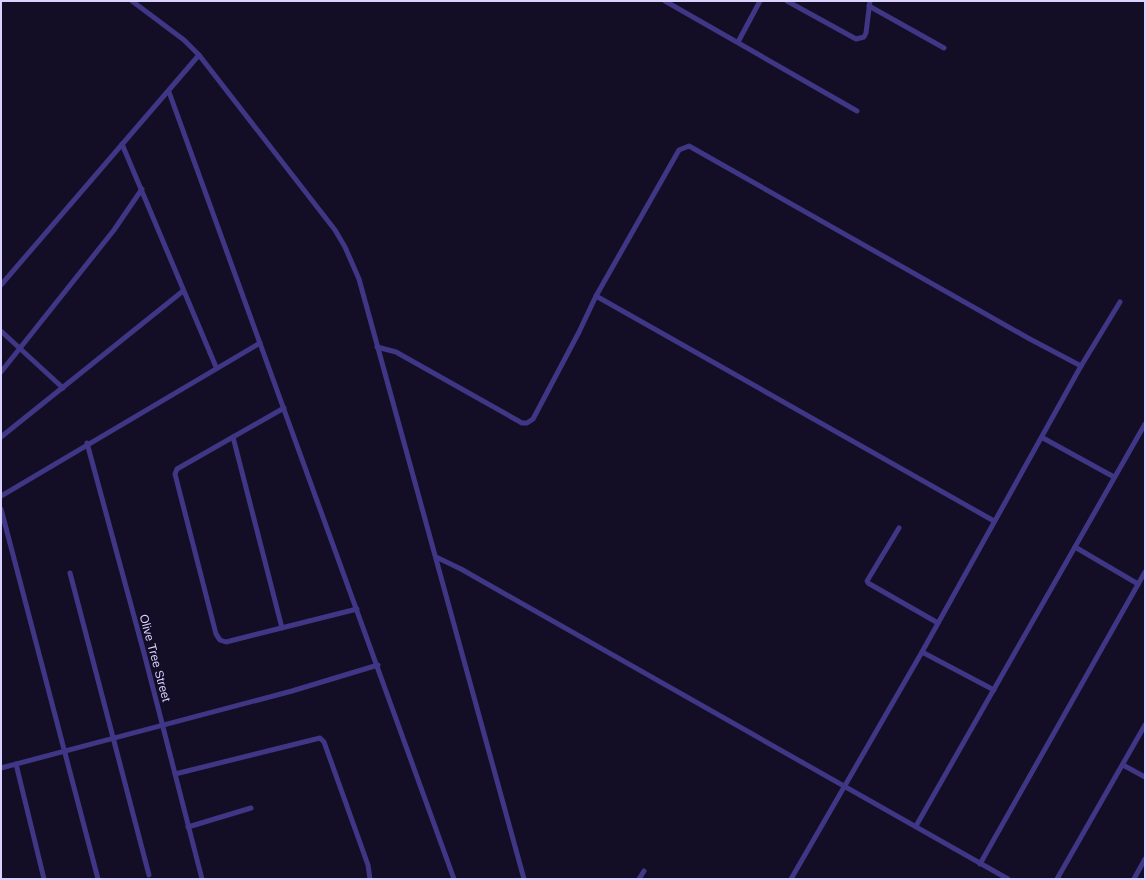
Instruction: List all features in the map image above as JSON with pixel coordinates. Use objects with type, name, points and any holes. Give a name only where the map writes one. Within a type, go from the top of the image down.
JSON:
[{"type":"street","points":[[132,1],[184,40],[200,55],[306,192],[346,247],[359,278],[524,879]]},
{"type":"street","points":[[665,1],[738,42],[776,66],[858,111]]},
{"type":"street","points":[[738,42],[760,1]]},
{"type":"street","points":[[787,1],[856,39],[864,37],[866,33],[869,4],[944,48]]},
{"type":"street","points":[[1,285],[200,55]]},
{"type":"street","points":[[169,92],[378,665],[454,879]]},
{"type":"street","points":[[122,144],[142,189],[183,292],[216,367]]},
{"type":"street","points":[[377,348],[396,352],[522,423],[527,423],[533,419],[579,332],[596,296],[679,150],[689,146],[1028,338],[1081,366]]},
{"type":"street","points":[[1,372],[114,230],[142,189]]},
{"type":"street","points":[[1,437],[183,292]]},
{"type":"street","points":[[596,296],[994,521]]},
{"type":"street","points":[[791,879],[843,786],[922,652],[994,521],[1043,438],[1081,366],[1120,302]]},
{"type":"street","points":[[1,331],[63,388]]},
{"type":"street","points":[[1,496],[87,443],[167,398],[216,367],[260,344]]},
{"type":"street","points":[[284,408],[177,469],[175,479],[216,634],[220,640],[226,642],[357,609]]},
{"type":"street","points":[[916,826],[1114,477],[1145,426]]},
{"type":"street","points":[[233,437],[282,628]]},
{"type":"street","points":[[1043,438],[1114,477]]},
{"type":"street","name":"Olive Tree Street","points":[[87,443],[202,879]]},
{"type":"street","points":[[1,509],[98,879]]},
{"type":"street","points":[[899,528],[867,581],[868,583],[938,623]]},
{"type":"street","points":[[1075,547],[1138,584]]},
{"type":"street","points":[[436,557],[461,569],[1008,879]]},
{"type":"street","points":[[980,864],[1145,572]]},
{"type":"street","points":[[70,573],[149,874]]},
{"type":"street","points":[[922,652],[994,690]]},
{"type":"street","points":[[1,768],[292,691],[378,665]]},
{"type":"street","points":[[1057,879],[1145,725]]},
{"type":"street","points":[[175,774],[320,738],[324,742],[368,865],[370,879]]},
{"type":"street","points":[[16,764],[44,879]]},
{"type":"street","points":[[1123,765],[1145,777]]},
{"type":"street","points":[[188,827],[251,808]]},
{"type":"street","points":[[1134,879],[1145,859]]},
{"type":"street","points":[[640,879],[644,871]]}]
